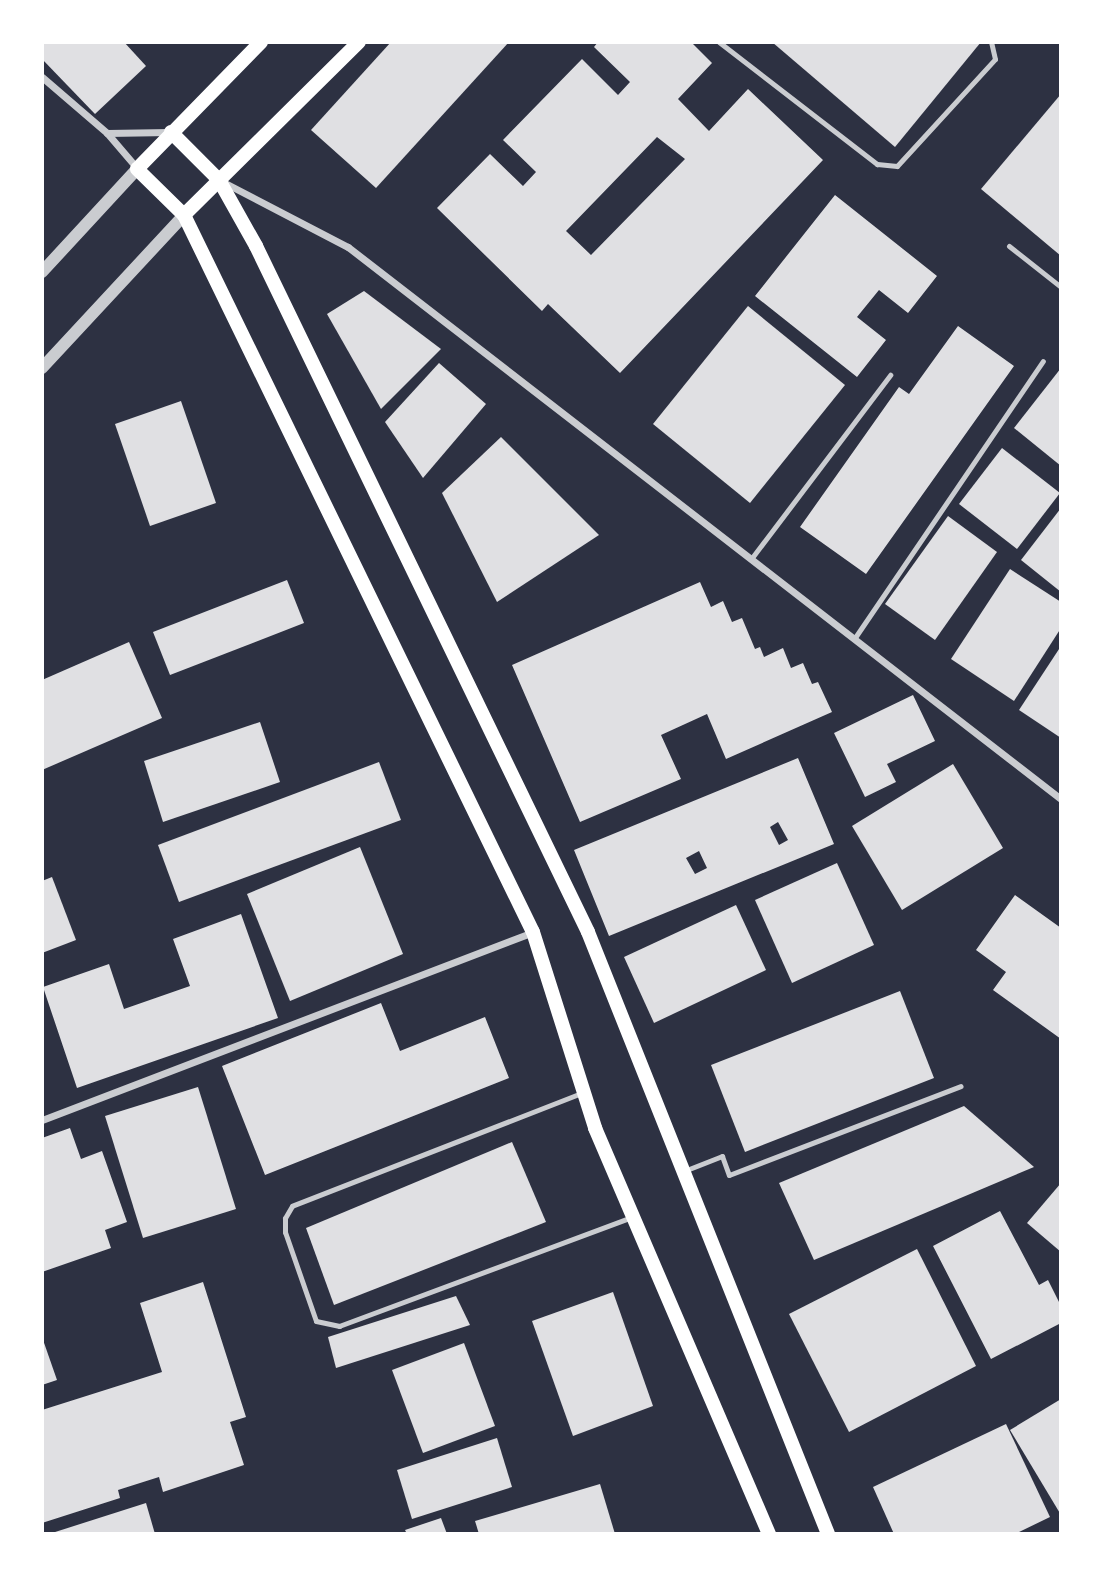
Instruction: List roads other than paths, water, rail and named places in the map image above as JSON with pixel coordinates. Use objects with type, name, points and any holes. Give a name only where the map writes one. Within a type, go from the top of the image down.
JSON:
[{"type":"main road","points":[[261,42],[137,169],[184,215],[533,932],[584,1092],[634,1217],[769,1534]]},
{"type":"main road","points":[[184,215],[359,42]]},
{"type":"main road","points":[[171,132],[219,180],[262,259],[588,932],[828,1534]]},
{"type":"street","points":[[42,77],[107,133],[137,169],[42,272]]},
{"type":"street","points":[[107,133],[171,132]]},
{"type":"street","points":[[219,180],[348,247],[1061,799]]},
{"type":"street","points":[[42,368],[184,215]]},
{"type":"street","points":[[42,1120],[533,932]]},
{"type":"lane","points":[[719,42],[877,164],[897,166],[995,60],[991,42]]},
{"type":"lane","points":[[1009,246],[1061,287]]},
{"type":"lane","points":[[853,639],[1043,361]]},
{"type":"lane","points":[[751,559],[890,374]]},
{"type":"lane","points":[[684,1171],[722,1156],[729,1175],[961,1086]]},
{"type":"lane","points":[[584,1092],[292,1206],[285,1218],[285,1231],[316,1321],[339,1326],[634,1217]]}]
